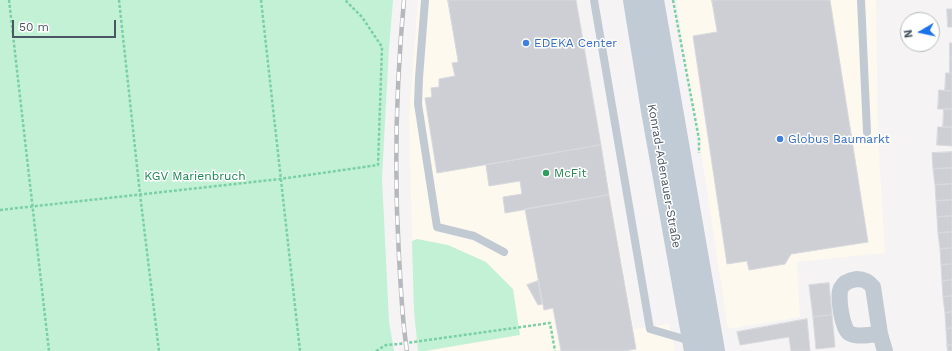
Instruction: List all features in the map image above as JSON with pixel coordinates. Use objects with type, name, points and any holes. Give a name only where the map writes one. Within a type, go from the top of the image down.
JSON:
[{"type":"street","name":"Konrad-Adenauer-Straße","points":[[634,0],[652,111],[694,346]]},
{"type":"street","name":"Konrad-Adenauer-Straße","points":[[653,0],[714,351]]},
{"type":"street","points":[[880,334],[885,351]]},
{"type":"lane","points":[[425,0],[418,78],[418,104],[437,227],[474,236],[504,252]]},
{"type":"lane","points":[[594,0],[650,330],[694,346]]},
{"type":"lane","points":[[861,0],[867,132]]},
{"type":"path","points":[[9,0],[49,351]]},
{"type":"path","points":[[119,0],[159,351]]},
{"type":"path","points":[[261,0],[300,351]]},
{"type":"path","points":[[0,210],[280,179],[378,165],[382,47],[362,17],[345,0]]},
{"type":"path","points":[[376,351],[386,345],[550,322],[555,351]]},
{"type":"shaded area","points":[[418,0],[576,0],[634,329],[669,324],[675,351],[425,351],[520,334],[412,241],[409,118]]},
{"type":"shaded area","name":"Globus Baumarkt","points":[[677,0],[876,0],[878,135],[885,253],[797,262],[800,317],[728,329],[699,139],[686,70]]},
{"type":"green space","name":"KGV Marienbruch","points":[[0,0],[393,0],[382,178],[389,322],[394,351],[0,351]]},
{"type":"green space","points":[[417,239],[448,245],[486,262],[513,289],[520,335],[418,351],[414,311],[412,241]]},
{"type":"building","points":[[448,0],[576,0],[601,145],[437,173],[425,98],[432,97],[431,88],[439,87],[439,79],[455,76],[452,63],[458,62]]},
{"type":"building","name":"Globus Baumarkt","points":[[712,0],[830,0],[868,242],[791,254],[785,264],[749,270],[747,261],[727,264],[693,36],[717,32]]},
{"type":"building","points":[[947,9],[952,9],[952,27],[948,27]]},
{"type":"building","points":[[950,43],[952,43],[952,58],[950,58]]},
{"type":"building","points":[[950,58],[952,58],[952,73],[950,73]]},
{"type":"building","points":[[946,73],[952,73],[952,91],[945,91]]},
{"type":"building","points":[[939,90],[952,91],[952,109],[938,109]]},
{"type":"building","points":[[944,109],[952,109],[952,127],[943,127]]},
{"type":"building","points":[[938,127],[952,127],[952,146],[937,145]]},
{"type":"building","name":"McFit","points":[[601,145],[609,195],[505,213],[503,197],[522,194],[520,181],[489,186],[486,165]]},
{"type":"building","points":[[952,152],[952,168],[933,169],[932,153]]},
{"type":"building","points":[[952,168],[952,184],[935,185],[933,169]]},
{"type":"building","points":[[952,184],[952,200],[936,201],[935,185]]},
{"type":"building","points":[[609,195],[636,349],[624,351],[561,351],[553,308],[544,310],[525,209]]},
{"type":"building","points":[[952,200],[952,216],[937,217],[936,201]]},
{"type":"building","points":[[952,216],[952,232],[938,233],[937,217]]},
{"type":"building","points":[[952,232],[952,248],[940,249],[938,233]]},
{"type":"building","points":[[952,248],[952,264],[941,265],[940,249]]},
{"type":"building","points":[[952,264],[952,280],[942,281],[941,265]]},
{"type":"building","points":[[952,280],[952,296],[943,297],[942,281]]},
{"type":"building","points":[[538,281],[542,304],[538,305],[527,285]]},
{"type":"building","points":[[829,283],[832,315],[813,317],[809,285]]},
{"type":"building","points":[[952,296],[952,312],[945,313],[943,297]]},
{"type":"building","points":[[952,312],[952,328],[946,329],[945,313]]},
{"type":"building","points":[[832,315],[835,347],[816,349],[813,317]]},
{"type":"building","points":[[807,319],[810,351],[791,351],[789,337],[740,345],[737,332]]},
{"type":"building","points":[[952,328],[952,345],[947,345],[946,329]]},
{"type":"building","points":[[947,345],[952,345],[952,351],[948,351]]},
{"type":"railway","points":[[404,0],[399,64],[396,161],[397,225],[401,293],[407,351]]},
{"type":"place","name":"EDEKA Center","points":[[526,43]]},
{"type":"place","name":"Globus Baumarkt","points":[[780,139]]},
{"type":"place","name":"McFit","points":[[546,173]]}]
